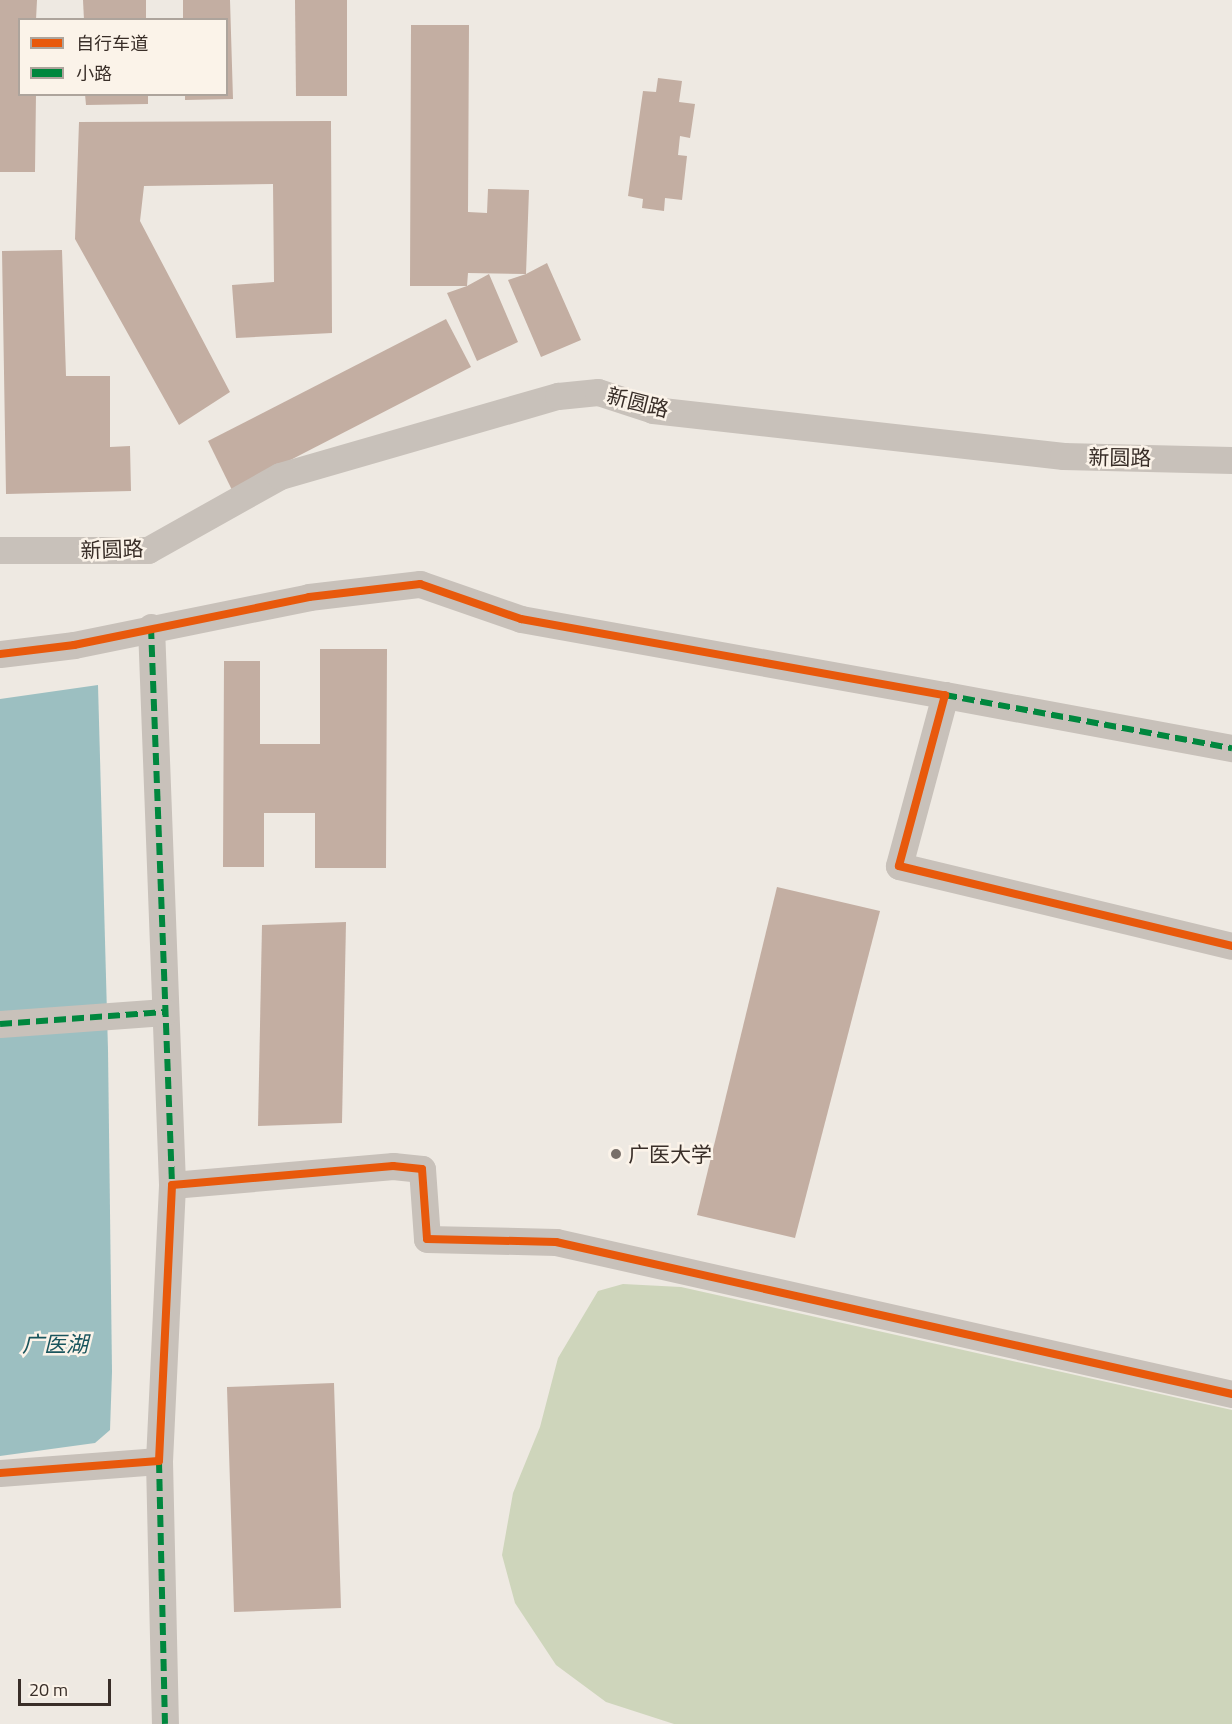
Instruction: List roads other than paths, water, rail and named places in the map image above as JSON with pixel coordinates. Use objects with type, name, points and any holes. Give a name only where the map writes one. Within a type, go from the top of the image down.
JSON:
[{"type":"street","name":"新圆路","points":[[0,550],[148,550],[280,476],[558,396],[597,392],[653,410],[1063,456],[1232,460]]},
{"type":"street","points":[[0,654],[74,645],[151,627],[309,597],[420,584],[520,619],[1232,748]]},
{"type":"street","points":[[151,627],[172,1185],[159,1461],[165,1724]]},
{"type":"street","points":[[945,695],[899,866],[1232,945]]},
{"type":"street","points":[[0,1024],[165,1012]]},
{"type":"street","points":[[172,1185],[393,1166],[422,1168],[427,1239],[556,1242],[1232,1394]]},
{"type":"street","points":[[0,1473],[159,1461]]},
{"type":"water","name":"广医湖","points":[[98,685],[108,1050],[112,1372],[110,1430],[95,1443],[0,1456],[0,699]]},
{"type":"place","name":"广医大学","points":[[616,1154]]}]
